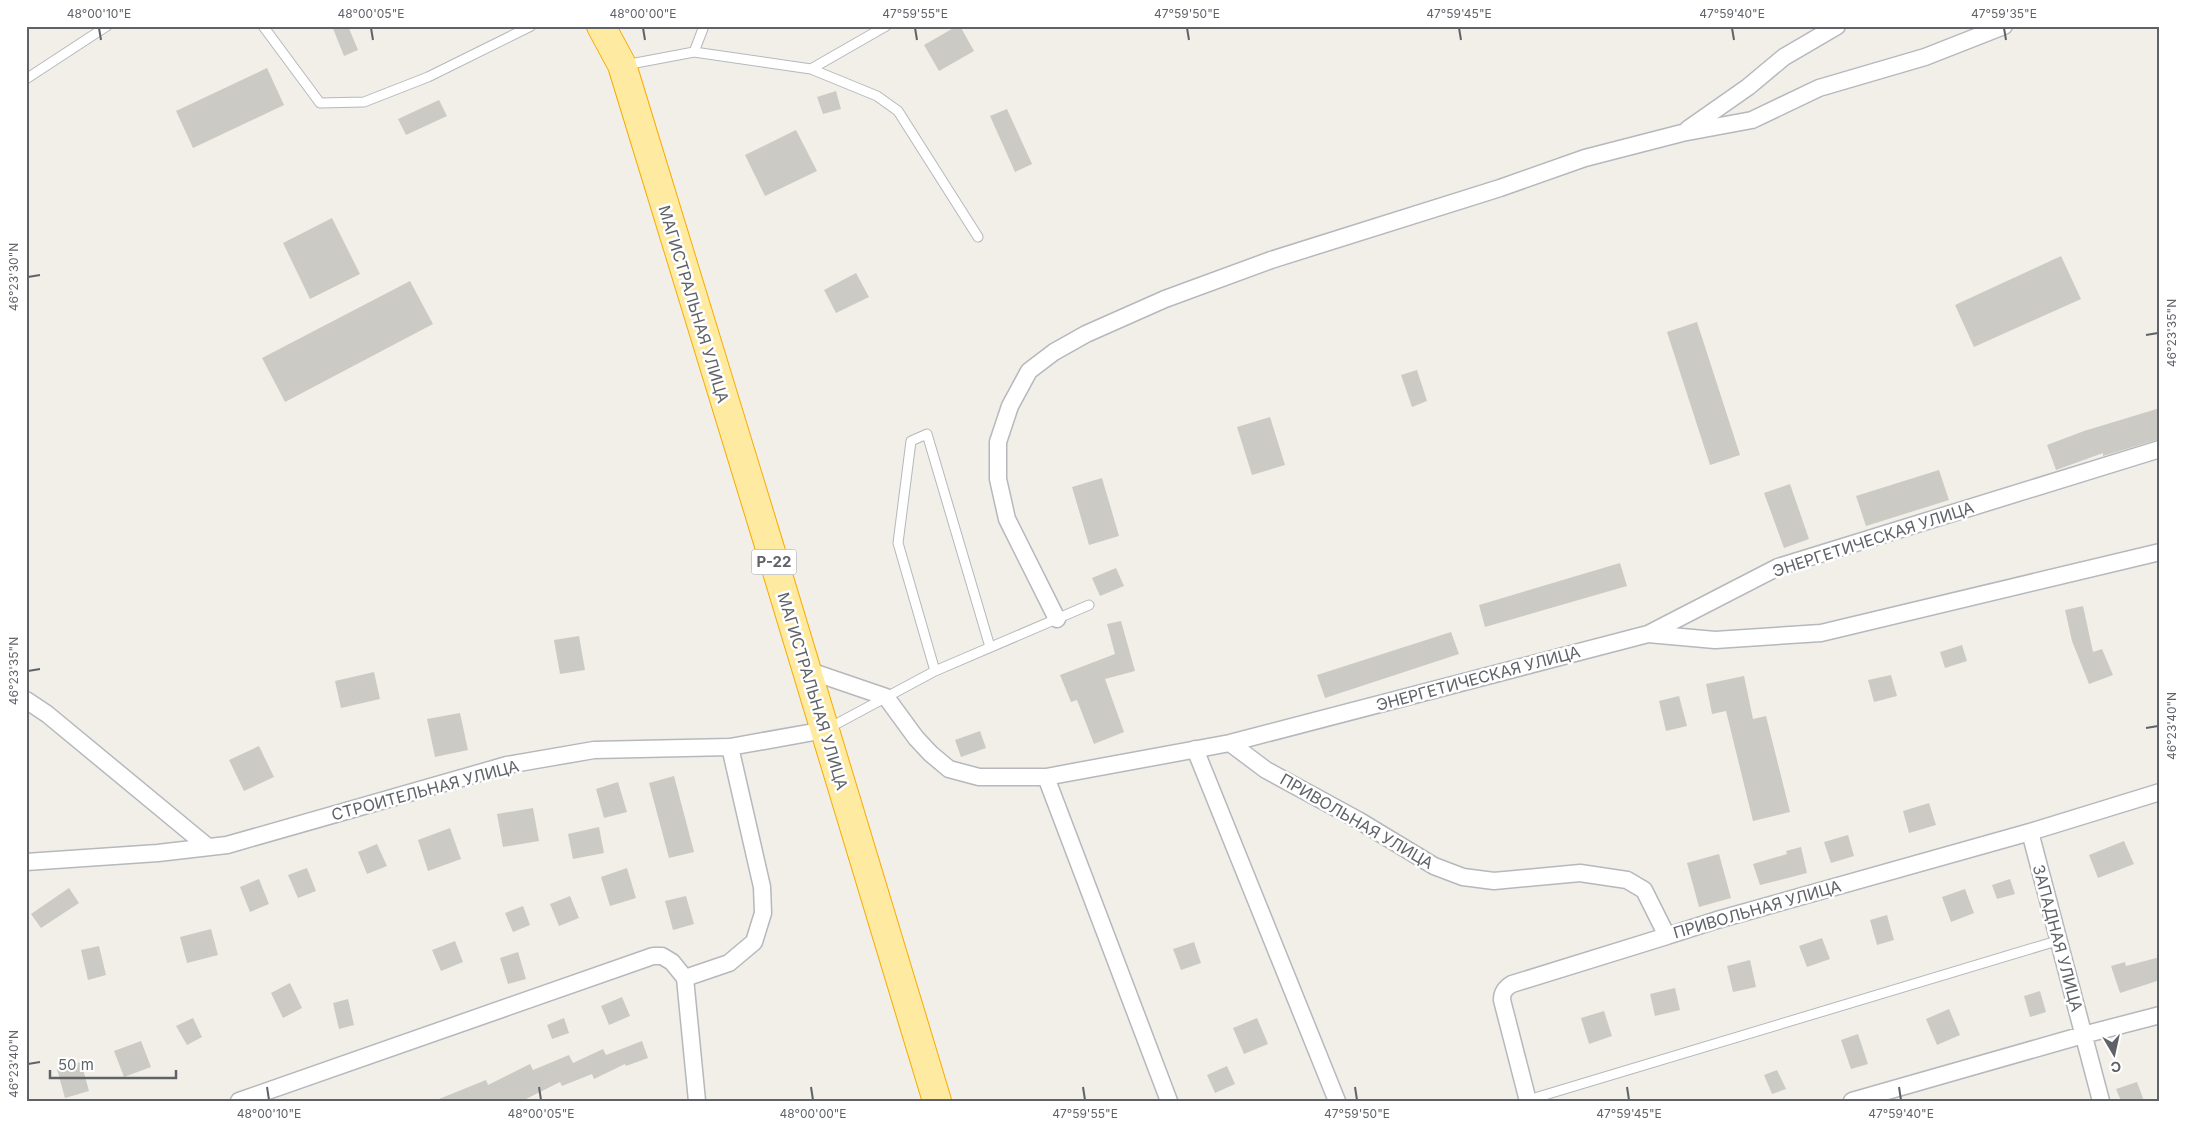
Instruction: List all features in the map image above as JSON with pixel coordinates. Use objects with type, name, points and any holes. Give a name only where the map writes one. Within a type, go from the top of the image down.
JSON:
[{"type":"highway","name":"МАГИСТРАЛЬНАЯ УЛИЦА","points":[[601,26],[622,65],[937,1101]]},
{"type":"street","points":[[1682,134],[1748,87],[1784,57],[1837,26]]},
{"type":"street","points":[[1057,619],[1008,519],[998,479],[998,442],[1010,406],[1029,371],[1054,352],[1086,334],[1165,299],[1271,260],[1483,193],[1585,158],[1682,134],[1752,120],[1819,88],[1925,57],[2004,26]]},
{"type":"street","name":"ЭНЕРГЕТИЧЕСКАЯ УЛИЦА","points":[[886,697],[916,738],[931,754],[949,769],[979,778],[1046,777],[1230,743],[1648,634],[1778,567],[2160,449]]},
{"type":"street","points":[[1648,634],[1715,640],[1821,632],[2160,552]]},
{"type":"street","points":[[807,670],[886,697]]},
{"type":"street","points":[[26,700],[47,714],[208,847]]},
{"type":"street","name":"СТРОИТЕЛЬНАЯ УЛИЦА","points":[[26,862],[158,853],[227,845],[508,765],[594,750],[730,747],[825,730]]},
{"type":"street","name":"ПРИВОЛЬНАЯ УЛИЦА","points":[[1230,743],[1266,770],[1358,820],[1434,866],[1464,877],[1494,881],[1580,874],[1627,880],[1644,890],[1667,936],[1717,920],[2030,832],[2160,792]]},
{"type":"street","points":[[685,978],[729,963],[754,942],[763,913],[762,887],[730,747]]},
{"type":"street","points":[[1195,749],[1337,1101]]},
{"type":"street","points":[[1046,777],[1169,1101]]},
{"type":"street","name":"ЗАПАДНАЯ УЛИЦА","points":[[2030,832],[2101,1101]]},
{"type":"street","points":[[1528,1100],[1502,1000],[1502,994],[1507,988],[1512,984],[1667,936]]},
{"type":"street","points":[[239,1101],[653,956],[662,956],[672,962],[685,978],[697,1101]]},
{"type":"street","points":[[1852,1101],[2160,1015]]},
{"type":"lane","points":[[26,80],[107,26]]},
{"type":"lane","points":[[263,26],[320,103],[364,102],[428,77],[530,26]]},
{"type":"lane","points":[[694,52],[704,26]]},
{"type":"lane","points":[[811,68],[886,26]]},
{"type":"lane","points":[[622,65],[694,52],[811,68],[877,96],[898,110],[978,237]]},
{"type":"lane","points":[[936,671],[898,543],[911,441],[927,434],[990,647]]},
{"type":"lane","points":[[825,730],[936,671],[1089,605]]},
{"type":"lane","points":[[1528,1100],[2060,940]]},
{"type":"building","points":[[332,26],[348,26],[358,50],[344,56]]},
{"type":"building","points":[[960,26],[974,51],[939,71],[924,45]]},
{"type":"building","points":[[267,68],[284,105],[193,148],[176,111]]},
{"type":"building","points":[[836,91],[841,109],[823,114],[817,97]]},
{"type":"building","points":[[439,100],[447,116],[406,135],[398,119]]},
{"type":"building","points":[[1007,109],[1032,164],[1015,172],[990,116]]},
{"type":"building","points":[[796,130],[817,171],[765,196],[745,155]]},
{"type":"building","points":[[332,218],[360,274],[310,299],[283,243]]},
{"type":"building","points":[[2061,256],[2081,299],[1974,347],[1955,305]]},
{"type":"building","points":[[856,273],[869,297],[836,313],[824,290]]},
{"type":"building","points":[[410,281],[433,324],[285,402],[262,358]]},
{"type":"building","points":[[1697,322],[1740,455],[1710,465],[1667,332]]},
{"type":"building","points":[[1417,370],[1427,401],[1412,407],[1401,375]]},
{"type":"building","points":[[2160,408],[2160,439],[2103,456],[2103,453],[2056,470],[2047,445],[2084,431]]},
{"type":"building","points":[[1270,417],[1285,465],[1252,475],[1237,427]]},
{"type":"building","points":[[1939,470],[1949,500],[1866,526],[1856,496]]},
{"type":"building","points":[[1102,478],[1119,536],[1089,545],[1072,487]]},
{"type":"building","points":[[1790,484],[1809,539],[1784,548],[1764,493]]},
{"type":"building","points":[[1620,563],[1627,586],[1485,627],[1479,605]]},
{"type":"building","points":[[1116,568],[1124,586],[1100,596],[1092,578]]},
{"type":"building","points":[[2083,606],[2093,652],[2102,649],[2113,675],[2089,684],[2072,641],[2065,610]]},
{"type":"building","points":[[1121,621],[1135,671],[1105,679],[1124,732],[1094,744],[1077,700],[1071,702],[1060,675],[1115,654],[1107,624]]},
{"type":"building","points":[[1451,632],[1459,654],[1325,698],[1317,675]]},
{"type":"building","points":[[579,636],[585,670],[560,674],[554,640]]},
{"type":"building","points":[[1962,645],[1967,661],[1945,668],[1940,652]]},
{"type":"building","points":[[374,672],[380,699],[341,708],[335,681]]},
{"type":"building","points":[[1891,675],[1897,696],[1874,702],[1868,680]]},
{"type":"building","points":[[1744,676],[1753,719],[1766,716],[1790,812],[1753,821],[1726,711],[1712,714],[1706,684]]},
{"type":"building","points":[[1679,696],[1687,726],[1666,731],[1659,701]]},
{"type":"building","points":[[460,713],[468,750],[435,757],[427,719]]},
{"type":"building","points":[[980,731],[986,748],[961,757],[955,740]]},
{"type":"building","points":[[259,746],[274,777],[244,791],[229,760]]},
{"type":"building","points":[[674,776],[694,852],[669,858],[649,783]]},
{"type":"building","points":[[618,782],[627,812],[604,818],[596,789]]},
{"type":"building","points":[[1929,803],[1936,825],[1909,833],[1903,811]]},
{"type":"building","points":[[533,808],[539,841],[503,847],[497,814]]},
{"type":"building","points":[[599,827],[604,853],[573,859],[568,834]]},
{"type":"building","points":[[450,828],[461,859],[428,871],[418,840]]},
{"type":"building","points":[[1848,835],[1854,856],[1831,863],[1824,842]]},
{"type":"building","points":[[2124,841],[2134,864],[2098,878],[2089,855]]},
{"type":"building","points":[[377,844],[387,866],[367,874],[358,852]]},
{"type":"building","points":[[1801,847],[1807,873],[1760,885],[1753,864],[1787,854],[1786,851]]},
{"type":"building","points":[[1719,854],[1731,898],[1699,907],[1687,863]]},
{"type":"building","points":[[307,868],[316,891],[298,898],[288,875]]},
{"type":"building","points":[[627,868],[636,898],[610,906],[601,877]]},
{"type":"building","points":[[259,879],[269,904],[250,912],[240,887]]},
{"type":"building","points":[[2010,879],[2015,894],[1997,899],[1992,885]]},
{"type":"building","points":[[69,888],[79,903],[41,928],[31,914]]},
{"type":"building","points":[[1965,889],[1974,913],[1951,922],[1942,897]]},
{"type":"building","points":[[570,896],[579,918],[559,926],[550,904]]},
{"type":"building","points":[[686,896],[694,924],[673,930],[665,901]]},
{"type":"building","points":[[523,906],[530,925],[513,932],[505,913]]},
{"type":"building","points":[[1887,915],[1894,940],[1877,945],[1870,920]]},
{"type":"building","points":[[211,929],[218,955],[187,963],[180,937]]},
{"type":"building","points":[[1822,938],[1830,959],[1807,967],[1799,946]]},
{"type":"building","points":[[455,941],[463,962],[441,971],[432,950]]},
{"type":"building","points":[[1194,942],[1201,963],[1181,970],[1173,949]]},
{"type":"building","points":[[99,946],[106,975],[88,980],[81,950]]},
{"type":"building","points":[[518,952],[526,979],[508,984],[500,958]]},
{"type":"building","points":[[2160,957],[2160,980],[2120,993],[2111,966],[2125,962],[2126,966]]},
{"type":"building","points":[[1750,960],[1756,987],[1733,992],[1727,966]]},
{"type":"building","points":[[290,983],[302,1008],[283,1018],[271,993]]},
{"type":"building","points":[[1675,988],[1680,1010],[1655,1016],[1650,994]]},
{"type":"building","points":[[2040,991],[2046,1012],[2030,1017],[2024,996]]},
{"type":"building","points":[[622,997],[630,1016],[609,1025],[601,1006]]},
{"type":"building","points":[[348,999],[354,1025],[339,1029],[333,1003]]},
{"type":"building","points":[[1949,1009],[1960,1035],[1937,1045],[1926,1019]]},
{"type":"building","points":[[1604,1011],[1612,1036],[1589,1044],[1581,1018]]},
{"type":"building","points":[[193,1018],[202,1037],[187,1045],[176,1026]]},
{"type":"building","points":[[564,1018],[569,1033],[552,1039],[547,1025]]},
{"type":"building","points":[[1257,1018],[1268,1044],[1244,1054],[1233,1028]]},
{"type":"building","points":[[1858,1034],[1868,1064],[1851,1069],[1841,1040]]},
{"type":"building","points":[[141,1041],[151,1067],[124,1077],[114,1051]]},
{"type":"building","points":[[642,1041],[648,1058],[626,1066],[625,1064],[594,1079],[592,1074],[562,1086],[560,1082],[522,1101],[434,1101],[486,1080],[488,1085],[530,1064],[533,1070],[569,1055],[573,1063],[603,1049],[606,1055]]},
{"type":"building","points":[[81,1062],[89,1091],[65,1098],[57,1069]]},
{"type":"building","points":[[1227,1066],[1235,1084],[1215,1093],[1207,1075]]},
{"type":"building","points":[[1777,1070],[1786,1089],[1772,1094],[1764,1075]]},
{"type":"building","points":[[2137,1082],[2144,1101],[2121,1101],[2116,1089]]}]
